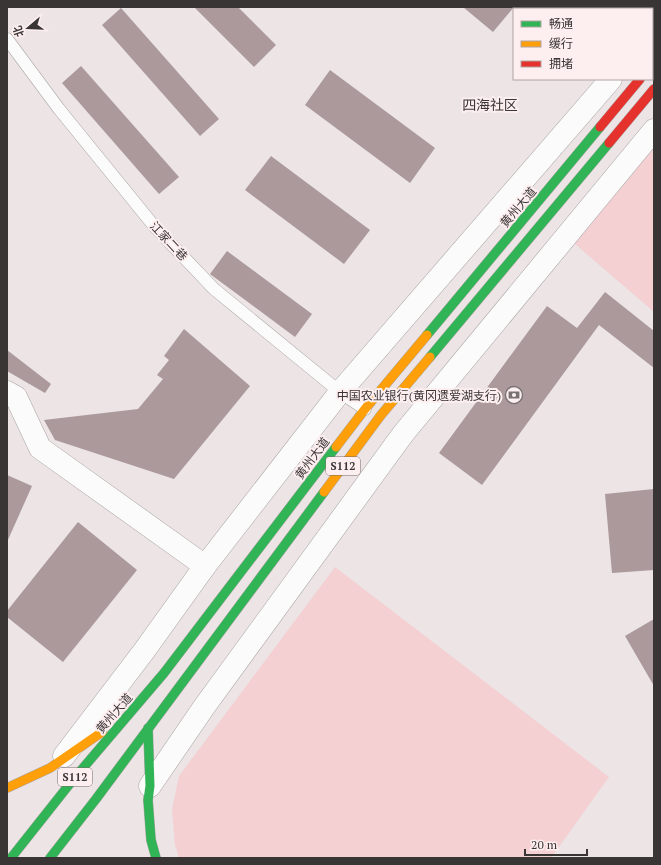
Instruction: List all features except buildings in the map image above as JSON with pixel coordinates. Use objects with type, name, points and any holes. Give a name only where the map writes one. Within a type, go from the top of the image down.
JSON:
[{"type":"main road","name":"黄州大道","points":[[11,858],[72,781],[164,673],[365,409],[639,80]]},
{"type":"main road","name":"S112","points":[[48,857],[96,799],[381,415],[654,89]]},
{"type":"main road","points":[[7,788],[44,771],[61,761],[132,710]]},
{"type":"main road","points":[[148,728],[150,786],[148,800],[151,840],[156,858]]},
{"type":"street","points":[[61,761],[144,651],[205,566],[340,392],[610,80]]},
{"type":"street","points":[[150,786],[204,707],[403,434],[654,130]]},
{"type":"street","points":[[7,392],[16,397],[40,448],[205,566]]},
{"type":"lane","name":"江家二巷","points":[[7,39],[59,109],[154,226],[214,289],[340,392],[365,409]]},
{"type":"shaded area","points":[[572,7],[620,7],[619,8]]},
{"type":"shaded area","points":[[654,137],[654,312],[568,238]]},
{"type":"shaded area","points":[[335,567],[609,777],[551,858],[179,858],[175,845],[172,809],[179,776]]},
{"type":"traffic: fast","points":[[427,335],[600,127]]},
{"type":"traffic: fast","points":[[430,357],[609,143]]},
{"type":"traffic: fast","points":[[11,858],[72,781],[164,673],[336,447]]},
{"type":"traffic: fast","points":[[50,858],[96,799],[324,492]]},
{"type":"traffic: fast","points":[[148,728],[150,786],[148,800],[151,840],[156,858]]},
{"type":"traffic: slow","points":[[336,447],[365,409],[427,335]]},
{"type":"traffic: slow","points":[[324,492],[381,415],[430,357]]},
{"type":"traffic: slow","points":[[7,788],[50,768],[102,732]]},
{"type":"traffic: jam","points":[[600,127],[639,80]]},
{"type":"traffic: jam","points":[[609,143],[654,89]]},
{"type":"place","name":"中国农业银行(黄冈遗爱湖支行)","points":[[514,395]]},
{"type":"district","name":"四海社区","points":[[490,104]]}]
